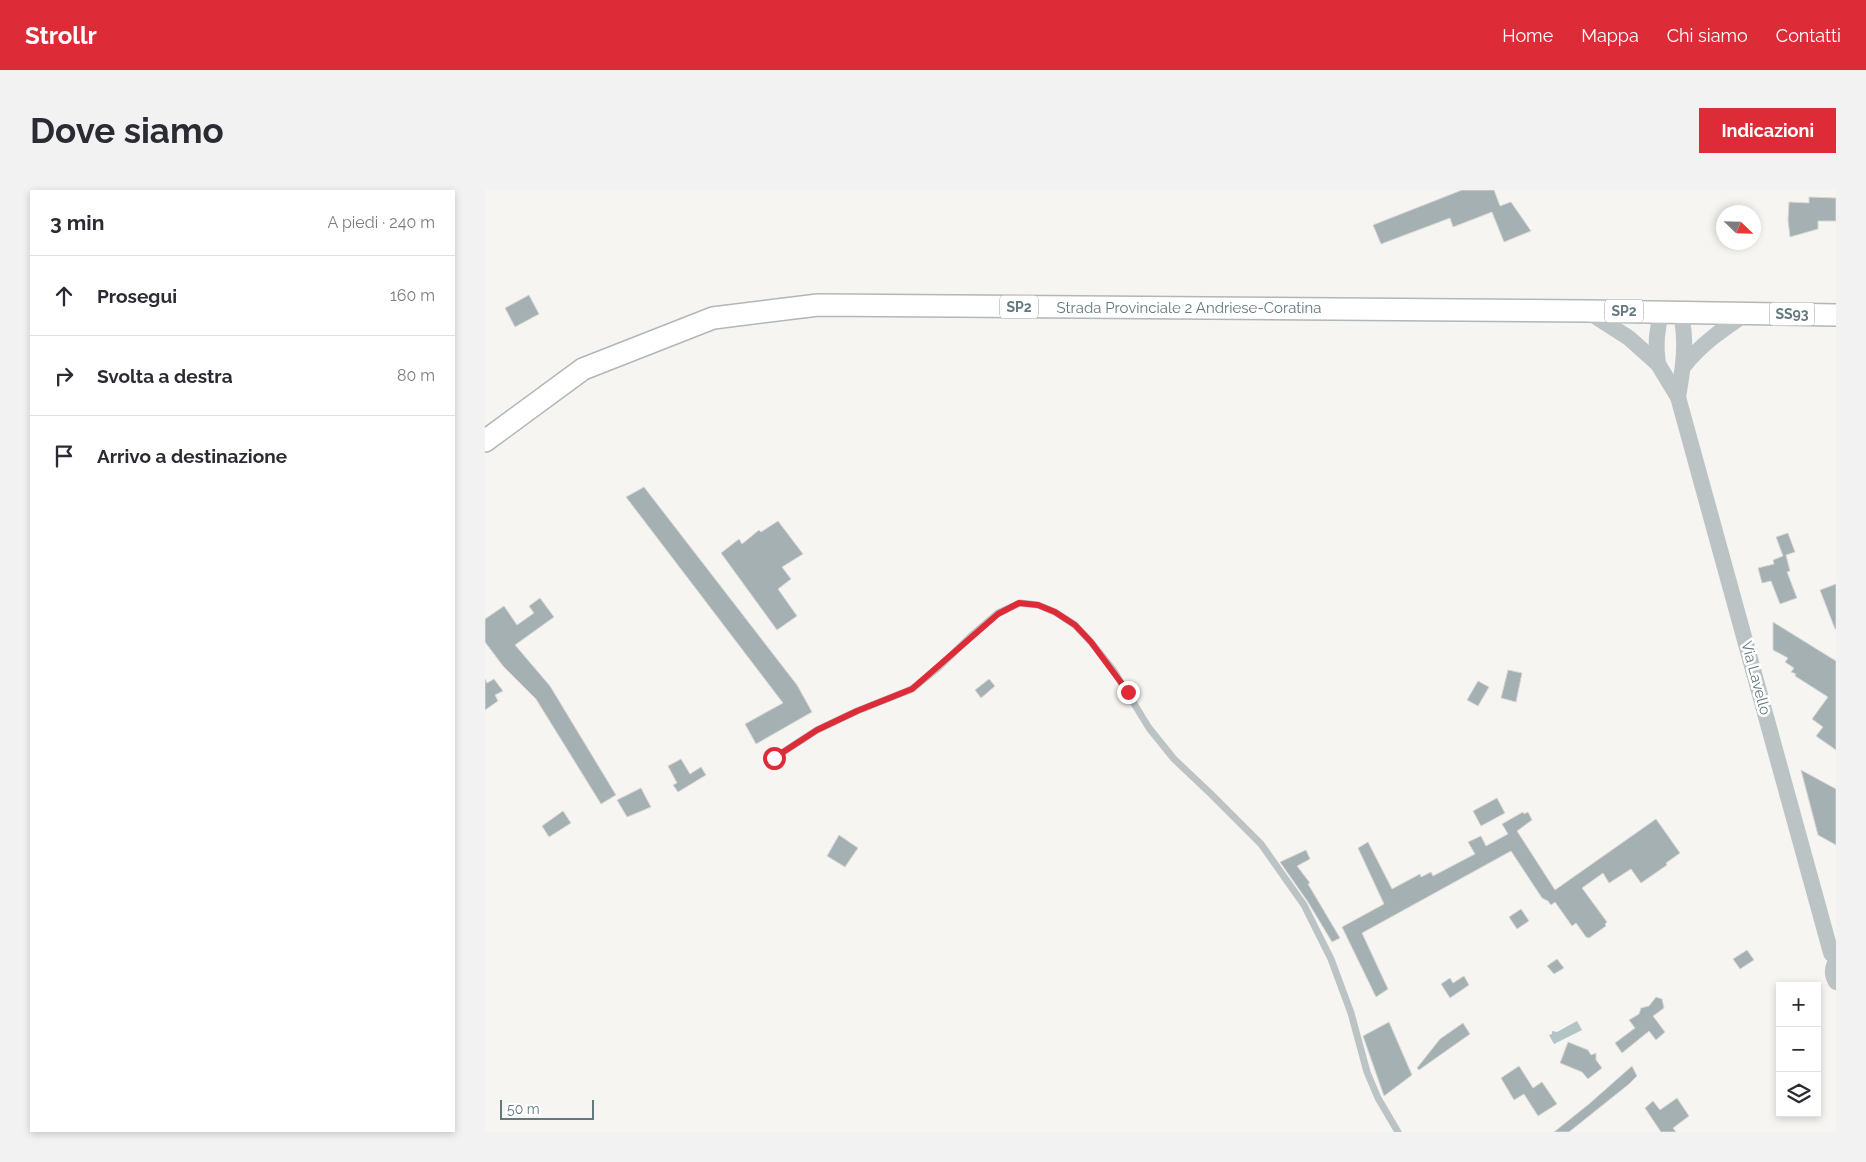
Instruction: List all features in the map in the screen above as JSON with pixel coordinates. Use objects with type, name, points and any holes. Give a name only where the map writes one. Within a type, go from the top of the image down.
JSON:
[{"type":"main road","name":"Strada Provinciale 2 Andriese-Coratina","points":[[485,441],[583,369],[713,318],[818,305],[1747,313]]},
{"type":"main road","name":"SS93","points":[[1747,313],[1836,315]]},
{"type":"street","name":"Via Lavello","points":[[1587,311],[1629,338],[1658,364],[1678,397],[1831,953],[1836,958]]},
{"type":"street","name":"Via Lavello","points":[[1658,364],[1655,345],[1657,327],[1671,312],[1684,326],[1683,367],[1678,397]]},
{"type":"street","points":[[1683,367],[1693,354],[1712,337],[1747,313]]},
{"type":"street","points":[[1836,962],[1833,970],[1836,982]]},
{"type":"lane","points":[[774,758],[817,730],[857,711],[912,689],[998,614],[1019,603],[1038,605],[1055,612],[1075,625],[1091,642],[1114,671],[1149,728],[1174,760],[1261,844],[1304,905],[1331,960],[1351,1013],[1371,1081],[1378,1098],[1398,1132]]},
{"type":"shaded area","points":[[1577,1021],[1582,1030],[1554,1044],[1549,1035],[1552,1034],[1552,1031],[1557,1032]]},
{"type":"building","points":[[1462,190],[1494,190],[1500,206],[1511,202],[1531,231],[1504,242],[1492,212],[1453,227],[1450,218],[1381,244],[1373,225]]},
{"type":"building","points":[[1809,197],[1836,198],[1836,221],[1818,221],[1818,229],[1790,237],[1788,220],[1789,202],[1809,203]]},
{"type":"building","points":[[529,295],[539,314],[515,327],[505,308]]},
{"type":"building","points":[[644,487],[797,685],[812,712],[756,744],[745,724],[783,703],[626,497]]},
{"type":"building","points":[[778,521],[803,554],[782,567],[791,579],[778,589],[797,616],[777,630],[721,553],[739,539],[742,544],[759,530],[761,532]]},
{"type":"building","points":[[1788,533],[1795,552],[1786,555],[1790,571],[1787,572],[1797,598],[1780,604],[1771,581],[1762,583],[1758,568],[1774,564],[1773,560],[1783,556],[1776,537]]},
{"type":"building","points":[[1836,584],[1836,629],[1835,629],[1820,590]]},
{"type":"building","points":[[540,598],[554,617],[515,645],[550,686],[616,795],[601,804],[536,699],[503,666],[485,642],[485,619],[504,606],[517,625],[534,613],[529,606]]},
{"type":"building","points":[[1773,622],[1836,661],[1836,750],[1816,736],[1823,727],[1812,719],[1828,697],[1795,676],[1796,674],[1791,672],[1794,668],[1785,662],[1788,658],[1773,650]]},
{"type":"building","points":[[1508,670],[1522,673],[1516,702],[1501,698]]},
{"type":"building","points":[[485,679],[487,683],[494,679],[503,691],[495,695],[498,701],[485,710]]},
{"type":"building","points":[[989,679],[995,686],[981,698],[975,690]]},
{"type":"building","points":[[1478,681],[1489,687],[1478,706],[1467,700]]},
{"type":"building","points":[[681,759],[690,774],[701,767],[706,775],[678,792],[673,785],[677,783],[668,766]]},
{"type":"building","points":[[1801,770],[1836,789],[1836,845],[1818,835]]},
{"type":"building","points":[[641,788],[651,807],[627,817],[617,800]]},
{"type":"building","points":[[1497,798],[1505,813],[1481,826],[1473,811]]},
{"type":"building","points":[[563,811],[571,823],[549,837],[542,826]]},
{"type":"building","points":[[1523,812],[1524,814],[1528,812],[1532,820],[1517,831],[1555,890],[1656,819],[1680,853],[1666,863],[1667,865],[1641,883],[1631,869],[1609,883],[1603,873],[1582,888],[1607,922],[1606,926],[1589,938],[1586,937],[1576,923],[1572,926],[1555,902],[1551,905],[1542,898],[1511,851],[1362,933],[1388,989],[1376,997],[1342,927],[1384,904],[1358,848],[1368,842],[1392,889],[1420,874],[1421,877],[1431,872],[1433,876],[1475,854],[1468,842],[1481,836],[1486,846],[1508,834],[1502,824]]},
{"type":"building","points":[[839,835],[858,848],[845,867],[827,856]]},
{"type":"building","points":[[1306,850],[1310,859],[1297,866],[1310,883],[1308,884],[1340,938],[1332,942],[1308,902],[1280,862]]},
{"type":"building","points":[[1521,909],[1529,921],[1517,929],[1509,917]]},
{"type":"building","points":[[1747,950],[1754,960],[1740,969],[1733,959]]},
{"type":"building","points":[[1557,959],[1564,968],[1554,974],[1547,966]]},
{"type":"building","points":[[1464,976],[1469,985],[1450,998],[1441,984],[1450,978],[1453,983]]},
{"type":"building","points":[[1656,997],[1662,999],[1664,1008],[1653,1016],[1665,1032],[1656,1040],[1649,1031],[1622,1053],[1615,1043],[1635,1028],[1629,1020],[1639,1014],[1641,1008],[1649,1006]]},
{"type":"building","points":[[1389,1022],[1412,1075],[1384,1096],[1363,1036]]},
{"type":"building","points":[[1463,1023],[1470,1034],[1419,1070],[1417,1068],[1440,1039]]},
{"type":"building","points":[[1568,1042],[1588,1050],[1591,1055],[1596,1053],[1596,1060],[1602,1068],[1588,1079],[1582,1072],[1560,1063]]},
{"type":"building","points":[[1519,1066],[1533,1088],[1542,1082],[1557,1104],[1538,1116],[1524,1094],[1514,1100],[1501,1078]]},
{"type":"building","points":[[1632,1066],[1637,1076],[1629,1084],[1569,1132],[1554,1132],[1589,1104]]},
{"type":"building","points":[[1677,1098],[1689,1116],[1673,1128],[1676,1132],[1661,1132],[1645,1108],[1653,1101],[1660,1110]]},
{"type":"route","points":[[774,758],[817,730],[857,711],[912,689],[998,614],[1019,603],[1038,605],[1055,612],[1075,625],[1114,671],[1128,692]]}]
